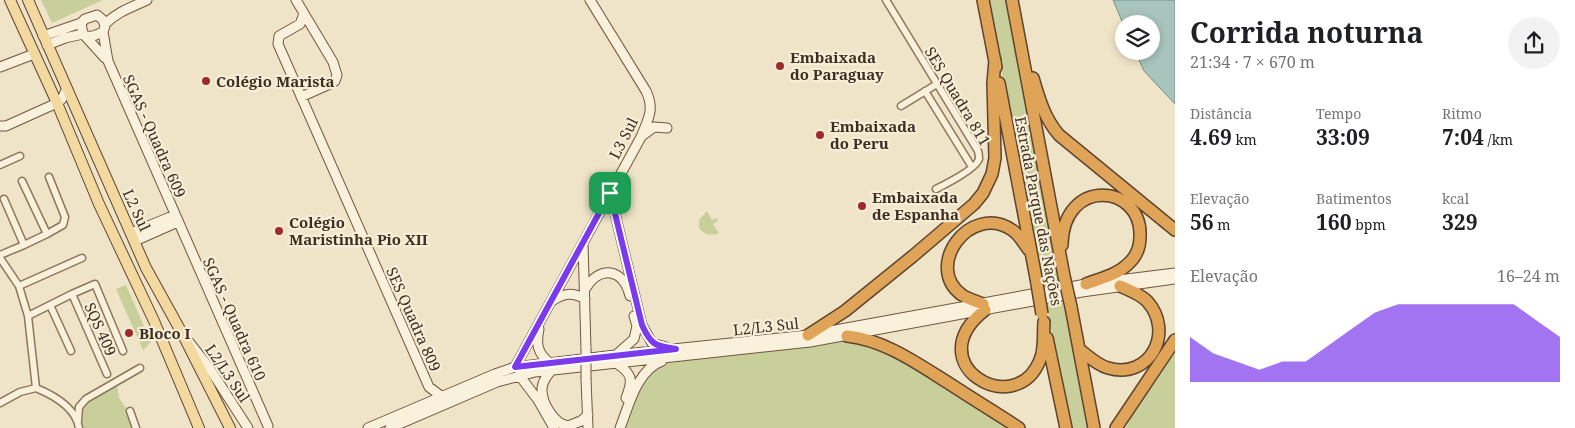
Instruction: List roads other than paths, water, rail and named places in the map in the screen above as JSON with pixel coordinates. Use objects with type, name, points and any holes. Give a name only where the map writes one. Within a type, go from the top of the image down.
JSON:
[{"type":"highway","name":"Estrada Parque das Nações","points":[[983,0],[1043,318],[1066,428]]},
{"type":"highway","name":"Estrada Parque das Nações","points":[[1012,0],[1094,428]]},
{"type":"highway","points":[[1019,36],[1038,96],[1052,127],[1069,145],[1175,230]]},
{"type":"highway","points":[[808,335],[838,316],[883,280],[974,204],[983,193],[992,174],[996,158],[993,83],[995,60]]},
{"type":"highway","points":[[1063,274],[1062,236],[1068,216],[1076,206],[1096,195],[1115,197],[1136,215],[1140,230],[1139,245],[1136,254],[1128,264],[1121,269],[1086,284]]},
{"type":"highway","points":[[1031,252],[1012,230],[996,224],[981,224],[962,234],[951,252],[948,267],[949,275],[958,291],[984,307],[966,328],[962,342],[962,354],[967,367],[974,376],[983,382],[995,386],[1017,383],[1034,372],[1042,353],[1043,318]]},
{"type":"highway","points":[[1079,350],[1097,363],[1116,370],[1133,368],[1152,356],[1160,335],[1159,318],[1142,297],[1120,286]]},
{"type":"highway","points":[[847,336],[862,338],[892,349],[1019,428]]},
{"type":"highway","points":[[1116,428],[1175,340]]},
{"type":"main road","points":[[10,0],[99,204],[154,321],[199,428]]},
{"type":"main road","points":[[45,40],[84,34],[93,36],[104,28],[112,17],[147,0]]},
{"type":"main road","points":[[296,0],[333,62],[337,74],[335,81],[301,97]]},
{"type":"main road","name":"L3 Sul","points":[[517,371],[542,317],[641,137],[649,116],[651,101],[590,0]]},
{"type":"main road","points":[[15,12],[21,5],[28,2]]},
{"type":"main road","name":"L2 Sul","points":[[28,2],[146,268],[183,335],[230,428]]},
{"type":"main road","points":[[45,40],[81,23],[85,18],[124,10]]},
{"type":"main road","points":[[304,14],[300,24],[312,28]]},
{"type":"main road","points":[[97,15],[102,17],[104,28]]},
{"type":"main road","points":[[81,23],[84,34]]},
{"type":"main road","name":"SES Quadra 809","points":[[300,24],[278,36],[277,40],[429,387],[441,396]]},
{"type":"main road","name":"SGAS - Quadra 609","points":[[104,28],[108,61],[176,219]]},
{"type":"main road","name":"SGAS - Quadra 609","points":[[84,34],[108,61]]},
{"type":"main road","points":[[0,67],[34,54]]},
{"type":"main road","points":[[0,126],[6,126],[57,104],[64,97],[66,88]]},
{"type":"main road","points":[[641,137],[654,127],[667,128]]},
{"type":"main road","points":[[81,160],[88,155],[96,155]]},
{"type":"main road","points":[[610,193],[642,325],[652,343],[674,353]]},
{"type":"main road","points":[[133,237],[176,219]]},
{"type":"main road","name":"SGAS - Quadra 610","points":[[176,219],[268,426]]},
{"type":"main road","points":[[583,243],[588,428]]},
{"type":"main road","name":"L2/L3 Sul","points":[[368,428],[495,374],[674,353],[810,342],[847,336],[1086,284],[1175,273]]},
{"type":"main road","points":[[585,289],[593,278],[601,274],[618,274],[626,285],[637,326],[632,343],[615,359],[630,374],[631,381],[630,389],[615,428]]},
{"type":"main road","name":"L2/L3 Sul","points":[[674,353],[808,335],[1175,279]]},
{"type":"main road","points":[[550,303],[558,297],[569,293],[585,299]]},
{"type":"main road","points":[[542,317],[538,335],[538,348],[540,354],[551,367],[542,388],[545,402],[559,422],[568,426],[581,421],[588,415]]},
{"type":"main road","name":"L2/L3 Sul","points":[[183,335],[208,366],[248,428]]},
{"type":"main road","points":[[620,428],[642,377],[658,362],[674,353]]},
{"type":"main road","points":[[517,371],[538,400],[554,428]]},
{"type":"main road","name":"L2/L3 Sul","points":[[390,428],[497,382],[517,371]]},
{"type":"main road","name":"SES Quadra 809","points":[[427,402],[429,387]]},
{"type":"main road","points":[[188,402],[204,428]]},
{"type":"street","name":"SES Quadra 811","points":[[886,0],[978,151],[978,162],[936,189]]},
{"type":"street","points":[[900,106],[937,84]]},
{"type":"street","points":[[925,92],[972,167]]},
{"type":"street","points":[[0,165],[20,156]]},
{"type":"street","points":[[36,388],[28,316],[19,286],[0,256],[64,225],[65,217],[49,177]]},
{"type":"street","points":[[22,181],[47,234]]},
{"type":"street","points":[[4,198],[24,245]]},
{"type":"street","points":[[19,286],[82,258]]},
{"type":"street","name":"SQS 409","points":[[28,316],[95,284],[123,351]]},
{"type":"street","name":"SQS 409","points":[[72,294],[107,374]]},
{"type":"street","points":[[50,305],[72,350]]},
{"type":"street","points":[[78,424],[79,407],[86,399],[140,368]]},
{"type":"street","points":[[0,403],[20,392],[36,388],[59,401],[78,424]]},
{"type":"street","points":[[130,411],[136,428]]},
{"type":"water","points":[[1113,0],[1175,0],[1175,104],[1144,71],[1139,60],[1160,60],[1160,15],[1119,15]]},
{"type":"place","name":"Embaixada do Paraguay","points":[[780,66]]},
{"type":"place","name":"Colégio Marista","points":[[206,81]]},
{"type":"place","name":"Embaixada do Peru","points":[[820,135]]},
{"type":"place","name":"Embaixada de Espanha","points":[[862,206]]},
{"type":"place","name":"Colégio Maristinha Pio XII","points":[[279,231]]},
{"type":"place","name":"Bloco I","points":[[129,333]]}]
